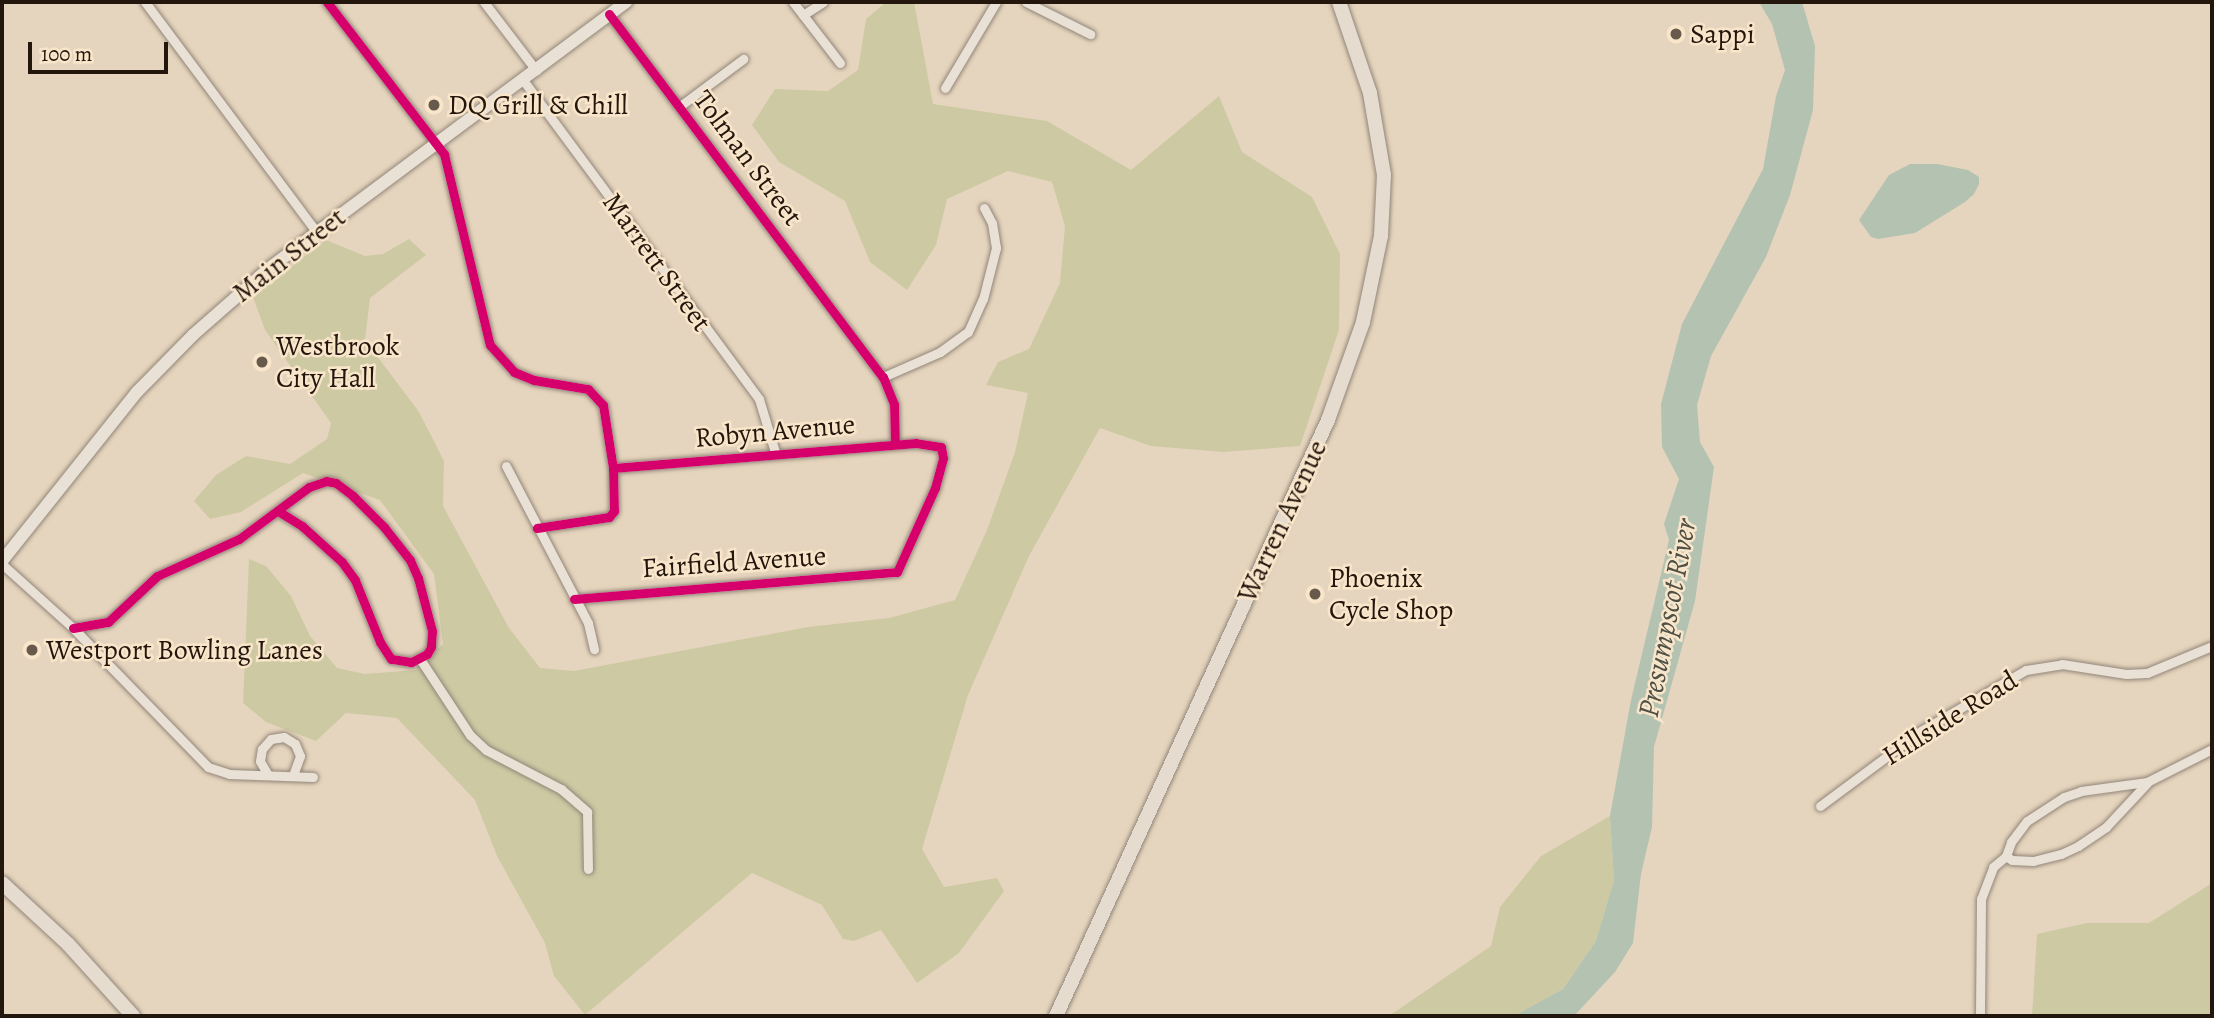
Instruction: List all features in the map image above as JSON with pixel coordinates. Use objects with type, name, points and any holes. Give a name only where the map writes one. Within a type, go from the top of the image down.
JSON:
[{"type":"main road","name":"Main Street","points":[[2,562],[157,370],[242,291],[435,143],[626,2]]},
{"type":"main road","name":"Warren Avenue","points":[[1056,1016],[1328,420],[1363,322],[1381,236],[1384,175],[1370,93],[1339,2]]},
{"type":"main road","points":[[2,883],[68,944],[133,1016]]},
{"type":"street","points":[[145,2],[317,233]]},
{"type":"street","points":[[327,2],[447,161],[485,337],[490,345],[505,365],[523,376],[588,389],[603,405],[613,468],[615,503],[609,517],[537,528]]},
{"type":"street","points":[[484,2],[536,70]]},
{"type":"street","points":[[793,2],[840,63]]},
{"type":"street","points":[[803,15],[823,2]]},
{"type":"street","points":[[944,88],[996,2]]},
{"type":"street","points":[[1026,2],[1090,34]]},
{"type":"street","name":"Tolman Street","points":[[609,14],[883,377],[894,404],[895,444]]},
{"type":"street","points":[[680,106],[743,59]]},
{"type":"street","name":"Marrett Street","points":[[523,80],[759,398],[775,452]]},
{"type":"street","points":[[883,377],[940,352],[968,332],[983,299],[996,248],[992,223],[984,208]]},
{"type":"street","name":"Robyn Avenue","points":[[613,468],[775,452],[895,444],[930,443],[941,447],[941,472],[897,572]]},
{"type":"street","points":[[506,466],[588,623],[594,649]]},
{"type":"street","points":[[73,628],[108,622],[157,576],[239,539],[309,487],[326,481],[345,489],[384,527],[410,560],[424,595],[433,639],[431,647],[420,659],[401,663],[391,659],[380,642],[355,580],[342,562],[302,526],[278,511]]},
{"type":"street","points":[[2,562],[73,628],[208,767],[229,774],[313,777]]},
{"type":"street","name":"Fairfield Avenue","points":[[574,599],[897,572]]},
{"type":"street","name":"Hillside Road","points":[[1820,806],[1921,731],[2026,670],[2062,664],[2126,674],[2147,673],[2212,646]]},
{"type":"street","points":[[420,659],[470,735],[486,750],[561,789],[587,812],[588,869]]},
{"type":"street","points":[[268,775],[260,755],[266,743],[277,737],[290,740],[298,749],[299,762],[293,775]]},
{"type":"street","points":[[1980,1016],[1980,899],[1993,867],[2006,856],[2011,842],[2028,821],[2048,805],[2081,791],[2147,782],[2212,749]]},
{"type":"street","points":[[2006,856],[2012,860],[2033,861],[2061,854],[2078,846],[2106,827],[2147,782]]},
{"type":"shaded area","points":[[886,2],[914,2],[933,104],[1047,121],[1131,170],[1219,96],[1242,152],[1312,197],[1340,254],[1339,330],[1300,446],[1223,452],[1151,446],[1100,428],[1029,556],[968,695],[922,849],[944,887],[997,878],[1004,891],[959,953],[917,983],[881,930],[854,941],[843,939],[822,905],[752,873],[585,1015],[554,976],[545,943],[497,856],[475,800],[397,718],[346,713],[316,741],[266,722],[243,703],[249,559],[266,566],[291,596],[310,636],[337,668],[365,674],[415,670],[443,644],[434,574],[380,500],[303,473],[241,512],[210,519],[194,501],[216,475],[246,456],[290,464],[327,439],[331,423],[265,330],[253,297],[326,240],[365,256],[383,254],[409,239],[426,255],[370,298],[365,340],[419,412],[444,461],[443,506],[509,628],[540,668],[574,671],[808,627],[889,618],[955,600],[987,530],[1015,452],[1028,393],[986,385],[998,362],[1029,349],[1060,283],[1065,226],[1052,182],[1008,171],[947,199],[936,245],[907,290],[870,262],[845,201],[779,162],[752,125],[775,89],[828,91],[858,70],[866,19]]},
{"type":"shaded area","points":[[1610,816],[1614,880],[1596,941],[1563,989],[1514,1016],[1389,1016],[1491,946],[1500,907],[1541,856]]},
{"type":"shaded area","points":[[2212,883],[2212,1016],[2032,1016],[2037,934],[2087,923],[2149,923]]},
{"type":"water","name":"Presumpscot River","points":[[1759,2],[1802,2],[1815,46],[1813,110],[1790,195],[1766,257],[1711,356],[1697,405],[1700,442],[1714,467],[1695,601],[1654,747],[1652,827],[1641,874],[1633,943],[1615,972],[1574,1016],[1514,1016],[1563,989],[1596,941],[1614,880],[1610,816],[1631,700],[1669,540],[1664,524],[1679,479],[1662,447],[1661,404],[1682,324],[1763,169],[1776,96],[1785,70],[1772,24]]},
{"type":"water","points":[[1910,164],[1937,164],[1968,170],[1979,177],[1979,184],[1974,194],[1965,202],[1915,233],[1878,239],[1871,237],[1859,220],[1889,175]]},
{"type":"cycle path","points":[[327,2],[444,154],[490,345],[514,372],[534,380],[588,389],[603,405],[613,468],[614,511],[609,517],[537,528]]},
{"type":"cycle path","points":[[609,14],[883,377],[894,404],[895,444]]},
{"type":"cycle path","points":[[574,599],[897,572],[935,488],[943,458],[941,447],[916,443],[613,468]]},
{"type":"cycle path","points":[[73,628],[108,622],[157,576],[239,539],[309,487],[326,481],[336,483],[353,496],[384,527],[410,560],[418,578],[432,631],[431,647],[427,654],[411,662],[391,659],[380,642],[355,580],[342,562],[302,526],[278,511]]},
{"type":"place","name":"Sappi","points":[[1676,34]]},
{"type":"place","name":"DQ Grill & Chill","points":[[434,105]]},
{"type":"place","name":"Westbrook City Hall","points":[[262,362]]},
{"type":"place","name":"Phoenix Cycle Shop","points":[[1315,594]]},
{"type":"place","name":"Westport Bowling Lanes","points":[[32,650]]}]
